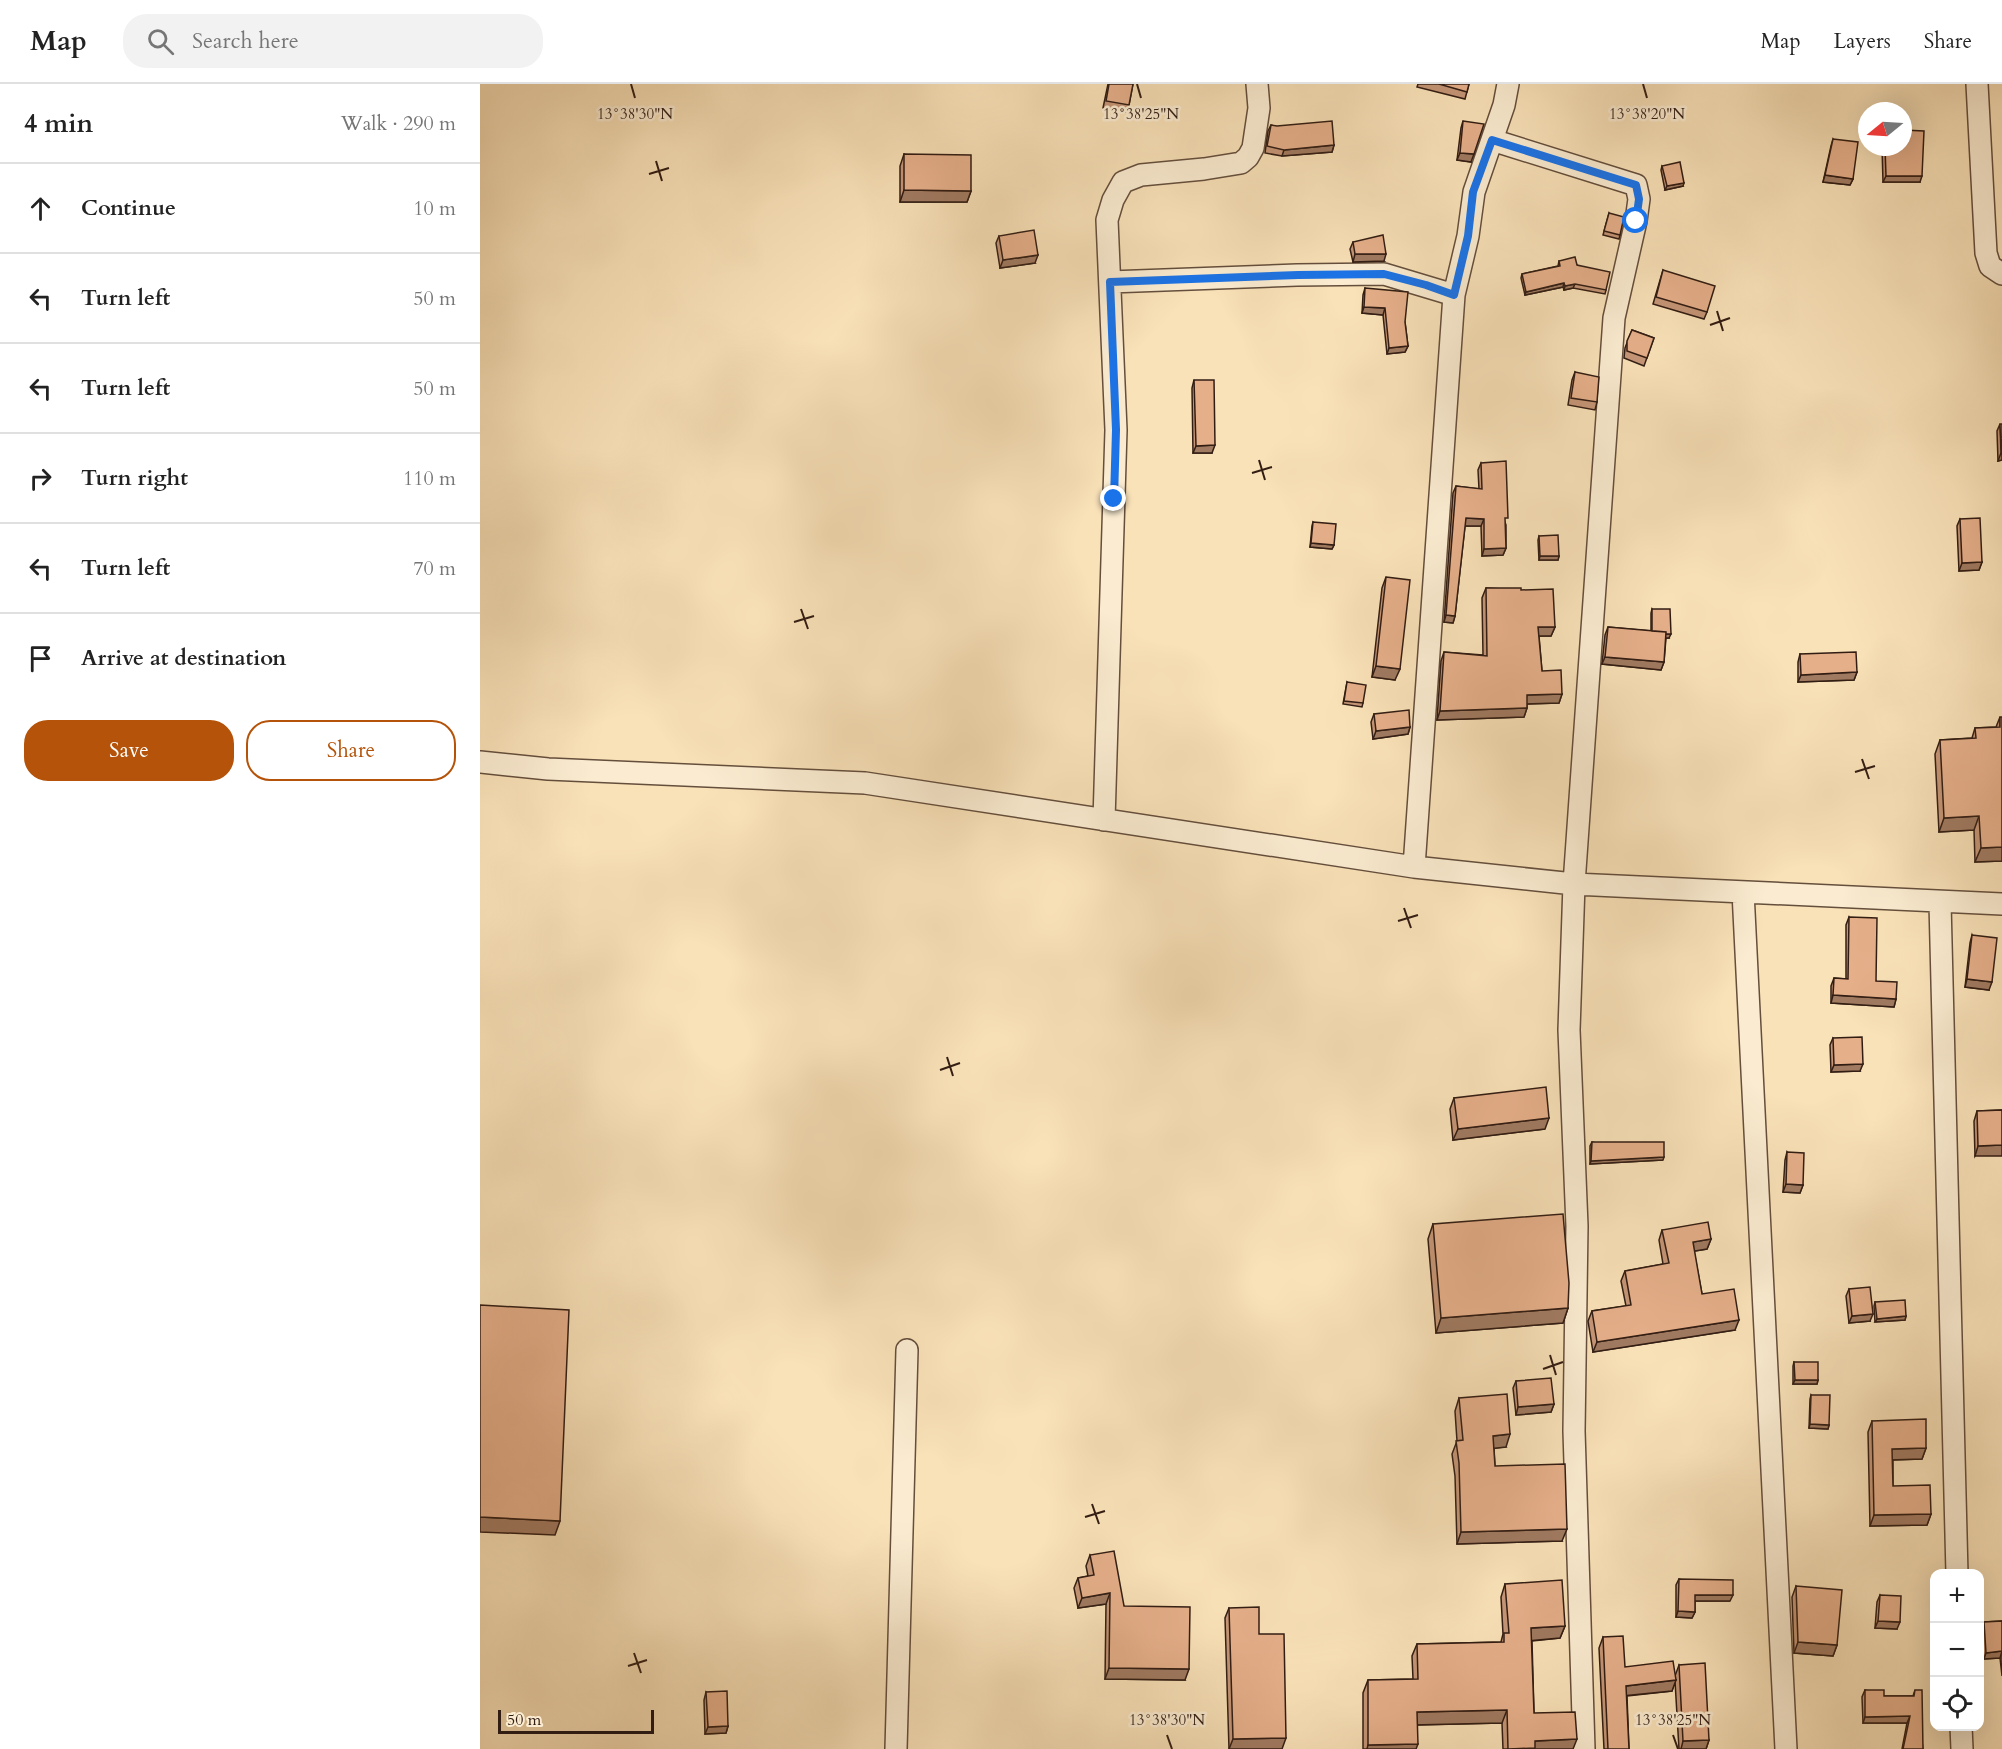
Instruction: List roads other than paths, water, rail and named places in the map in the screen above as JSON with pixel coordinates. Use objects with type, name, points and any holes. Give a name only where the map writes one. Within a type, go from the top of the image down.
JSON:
[{"type":"street","points":[[1104,820],[1116,430],[1107,220],[1113,200],[1123,182],[1142,175],[1241,163],[1253,148],[1259,108],[1257,84]]},
{"type":"street","points":[[1414,867],[1454,295],[1468,236],[1473,192],[1504,105],[1508,84]]},
{"type":"street","points":[[1977,84],[1986,253],[1990,267],[2002,274]]},
{"type":"street","points":[[1492,140],[1636,185],[1639,199],[1614,318],[1574,884],[1569,1030],[1577,1226],[1574,1431],[1584,1749]]},
{"type":"street","points":[[1110,282],[1384,274],[1454,295]]},
{"type":"street","points":[[480,762],[548,769],[865,783],[1414,867],[1574,884],[1940,903],[2002,904]]},
{"type":"street","points":[[1743,892],[1786,1749]]},
{"type":"street","points":[[1940,903],[1957,1569]]},
{"type":"street","points":[[896,1749],[907,1350]]},
{"type":"street","points":[[1961,1731],[1962,1749]]}]
